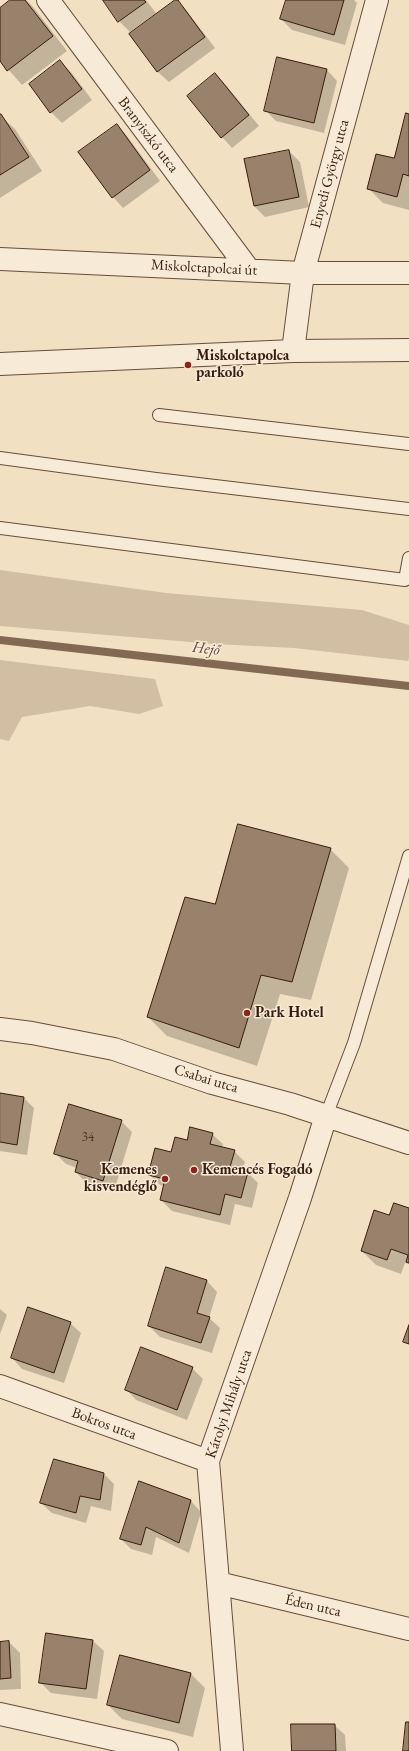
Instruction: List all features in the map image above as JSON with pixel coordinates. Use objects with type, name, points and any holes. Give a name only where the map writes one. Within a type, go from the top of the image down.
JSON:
[{"type":"street","name":"Branyiszkó utca","points":[[48,0],[249,270]]},
{"type":"street","name":"Enyedi György utca","points":[[293,351],[303,273],[377,0]]},
{"type":"street","name":"Miskolctapolcai út","points":[[0,259],[303,273],[409,273]]},
{"type":"street","points":[[0,364],[293,351],[409,350]]},
{"type":"street","name":"Csabai utca","points":[[0,1029],[32,1033],[114,1049],[212,1083],[290,1104],[409,1143]]},
{"type":"street","name":"Károlyi Mihály utca","points":[[232,1751],[208,1461],[298,1206],[326,1116]]},
{"type":"street","name":"Bokros utca","points":[[0,1386],[208,1461]]},
{"type":"street","name":"Éden utca","points":[[218,1583],[409,1628]]},
{"type":"street","points":[[0,1714],[167,1751]]},
{"type":"lane","points":[[159,415],[409,444]]},
{"type":"lane","points":[[0,458],[156,479],[409,509]]},
{"type":"lane","points":[[0,528],[405,580],[409,558]]},
{"type":"lane","points":[[326,1116],[354,1043],[409,856]]},
{"type":"shaded area","points":[[0,570],[166,593],[362,610],[409,625],[409,658],[408,661],[294,648],[214,644],[0,626]]},
{"type":"shaded area","points":[[0,660],[155,679],[163,706],[139,714],[90,706],[22,717],[9,741],[0,739]]},
{"type":"building","points":[[10,0],[25,0],[53,36],[7,71],[0,61],[0,8]]},
{"type":"building","points":[[103,0],[144,0],[146,2],[118,22]]},
{"type":"building","points":[[175,0],[178,0],[205,37],[157,72],[129,34]]},
{"type":"building","points":[[286,0],[344,0],[334,35],[280,19]]},
{"type":"building","points":[[277,57],[327,69],[314,123],[264,111]]},
{"type":"building","points":[[60,60],[82,89],[50,113],[29,84]]},
{"type":"building","points":[[215,73],[249,115],[221,138],[187,96]]},
{"type":"building","points":[[406,113],[409,114],[409,176],[403,174],[397,197],[367,189],[376,154],[394,158]]},
{"type":"building","points":[[0,114],[29,157],[0,175]]},
{"type":"building","points":[[117,124],[150,170],[112,198],[78,152]]},
{"type":"building","points":[[289,150],[299,197],[254,206],[244,159]]},
{"type":"building","points":[[238,824],[331,848],[292,982],[261,975],[239,1048],[147,1017],[185,897],[215,904]]},
{"type":"building","points":[[0,1093],[24,1097],[17,1145],[0,1142]]},
{"type":"building","points":[[69,1104],[122,1120],[103,1181],[75,1172],[78,1161],[54,1154]]},
{"type":"building","name":"Kemencés Fogadó","points":[[190,1127],[213,1133],[210,1144],[235,1150],[230,1167],[248,1172],[241,1198],[225,1194],[220,1215],[160,1200],[165,1179],[148,1175],[155,1148],[171,1152],[175,1137],[187,1140]]},
{"type":"building","points":[[394,1203],[409,1208],[409,1263],[406,1262],[408,1255],[391,1249],[387,1260],[361,1251],[374,1210],[389,1215]]},
{"type":"building","points":[[166,1267],[207,1280],[197,1313],[210,1317],[201,1343],[148,1326]]},
{"type":"building","points":[[28,1307],[71,1322],[54,1373],[11,1358]]},
{"type":"building","points":[[409,1325],[409,1344],[403,1342]]},
{"type":"building","points":[[141,1347],[193,1367],[177,1410],[125,1390]]},
{"type":"building","points":[[54,1459],[104,1473],[100,1500],[80,1496],[76,1513],[40,1503]]},
{"type":"building","points":[[139,1481],[191,1500],[179,1543],[146,1527],[141,1545],[120,1539]]},
{"type":"building","points":[[46,1633],[93,1640],[86,1689],[39,1683]]},
{"type":"building","points":[[9,1641],[11,1678],[0,1679],[0,1642]]},
{"type":"building","points":[[120,1655],[191,1673],[179,1723],[107,1705]]},
{"type":"building","points":[[406,1722],[409,1722],[409,1751],[403,1751]]},
{"type":"building","points":[[291,1724],[335,1724],[336,1751],[292,1751]]},
{"type":"waterway","name":"Hejő","points":[[0,640],[409,686]]},
{"type":"place","name":"Miskolctapolca parkoló","points":[[188,365]]},
{"type":"place","name":"Park Hotel","points":[[247,1013]]},
{"type":"place","name":"Kemencés Fogadó","points":[[194,1170]]},
{"type":"place","name":"Kemenes kisvendéglő","points":[[165,1179]]}]
